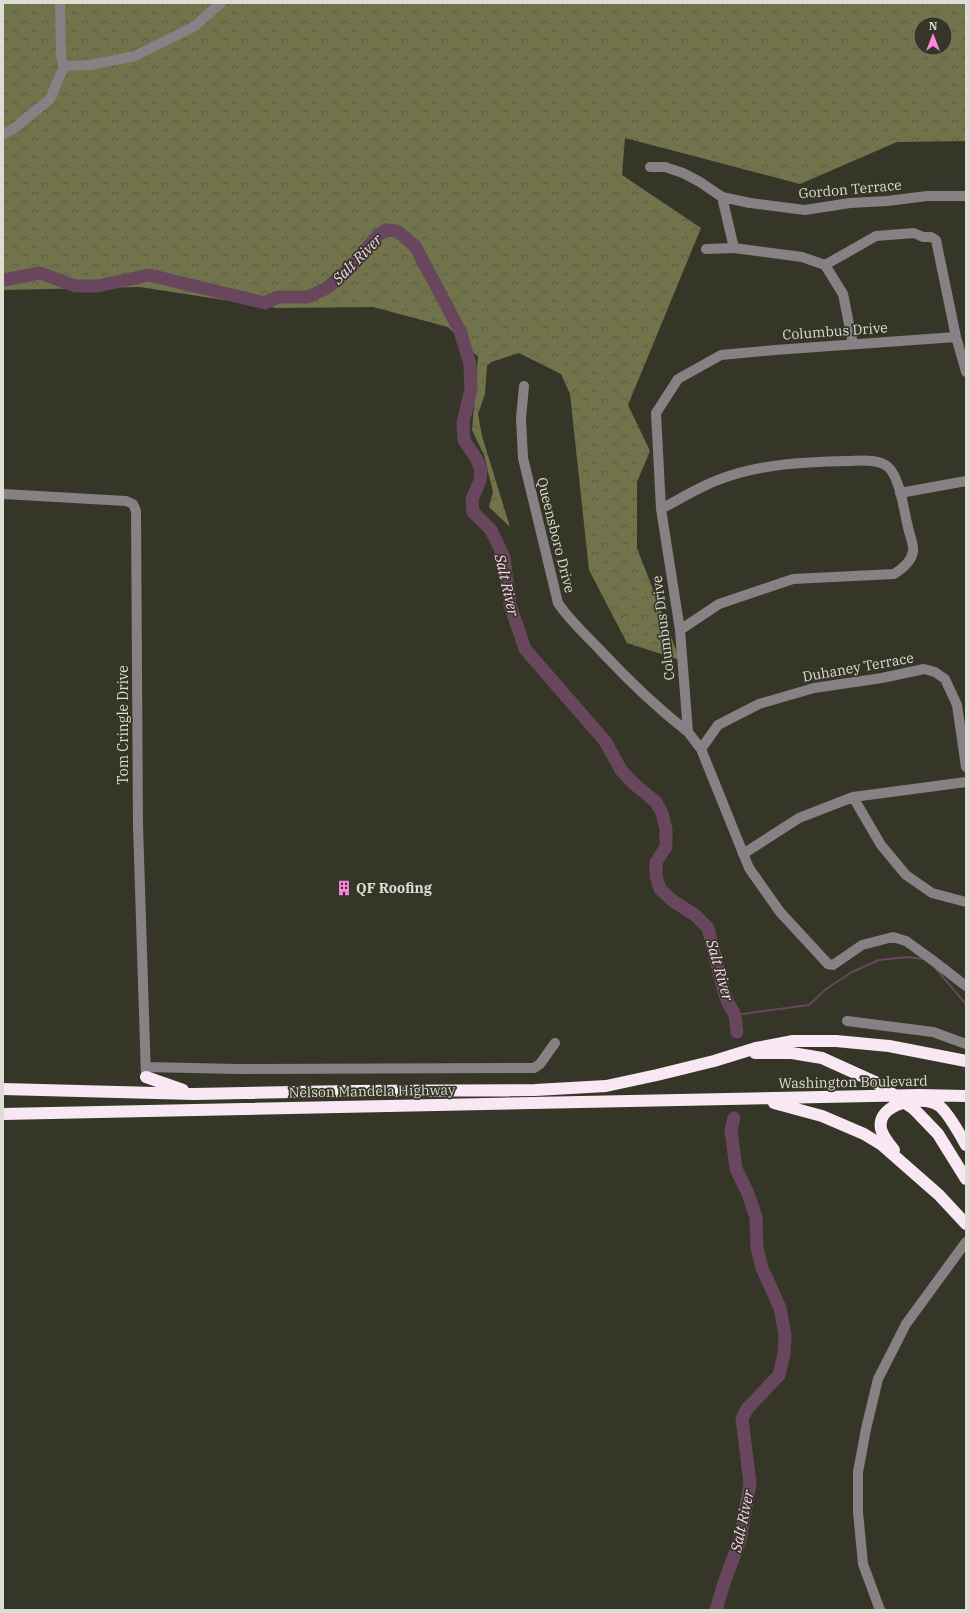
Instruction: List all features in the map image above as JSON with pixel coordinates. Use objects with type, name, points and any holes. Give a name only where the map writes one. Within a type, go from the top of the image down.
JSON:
[{"type":"highway","name":"Washington Boulevard","points":[[726,1057],[780,1043],[836,1041],[889,1046],[966,1061]]},
{"type":"highway","points":[[726,1057],[765,1053],[792,1053],[822,1058],[875,1082],[914,1109],[938,1134],[966,1179]]},
{"type":"highway","name":"Nelson Mandela Highway","points":[[3,1089],[194,1094],[535,1090],[606,1086],[657,1075],[726,1057]]},
{"type":"highway","points":[[146,1072],[194,1094]]},
{"type":"highway","name":"Washington Boulevard","points":[[741,1099],[919,1095],[966,1096]]},
{"type":"highway","points":[[741,1099],[782,1104],[822,1116],[864,1134],[882,1145],[910,1169],[939,1195],[966,1224]]},
{"type":"highway","name":"Nelson Mandela Highway","points":[[3,1114],[741,1099]]},
{"type":"highway","points":[[910,1169],[886,1141],[881,1129],[881,1123],[885,1115],[892,1107],[910,1100],[926,1100],[939,1105],[966,1145]]},
{"type":"street","points":[[3,134],[13,129],[50,99],[64,66],[61,50],[60,3]]},
{"type":"street","points":[[64,66],[90,65],[135,56],[195,26],[221,3]]},
{"type":"street","name":"Gordon Terrace","points":[[650,166],[665,167],[683,173],[700,182],[722,197],[750,203],[805,210],[850,202],[888,201],[927,196],[966,196]]},
{"type":"street","points":[[722,197],[734,248]]},
{"type":"street","points":[[825,265],[876,236],[914,233],[923,237],[931,237],[936,240],[956,337],[966,372]]},
{"type":"street","points":[[706,249],[734,248],[802,257],[825,265],[843,294],[853,344]]},
{"type":"street","name":"Columbus Drive","points":[[688,732],[680,630],[661,508],[656,413],[678,379],[721,355],[956,337]]},
{"type":"street","name":"Queensboro Drive","points":[[524,386],[521,418],[523,458],[558,603],[567,616],[621,672],[661,711],[688,732]]},
{"type":"street","points":[[661,508],[718,480],[758,468],[814,462],[870,461],[881,463],[889,467],[894,476],[900,493],[913,551],[902,570],[894,574],[793,579],[719,604],[680,630]]},
{"type":"street","points":[[900,493],[966,481]]},
{"type":"street","name":"Tom Cringle Drive","points":[[3,494],[126,501],[133,504],[136,510],[138,826],[146,1072]]},
{"type":"street","name":"Duhaney Terrace","points":[[701,749],[718,725],[759,704],[814,688],[882,678],[924,669],[936,672],[945,679],[957,705],[966,767]]},
{"type":"street","points":[[688,732],[701,749],[749,868],[780,912],[828,964],[833,965],[862,945],[892,937],[906,941],[966,986]]},
{"type":"street","points":[[743,854],[799,818],[853,797],[966,782]]},
{"type":"street","points":[[853,797],[882,845],[906,875],[932,893],[966,902]]},
{"type":"street","points":[[847,1020],[933,1032],[966,1044]]},
{"type":"street","points":[[146,1072],[231,1069],[534,1068],[540,1064],[555,1043]]},
{"type":"street","points":[[880,1610],[863,1564],[858,1512],[858,1472],[866,1429],[878,1379],[906,1324],[966,1242]]},
{"type":"green space","points":[[3,3],[966,3],[966,141],[897,142],[800,184],[625,138],[622,175],[701,228],[628,405],[650,451],[637,482],[637,548],[680,660],[627,643],[589,570],[570,394],[561,374],[519,353],[491,362],[487,366],[485,394],[478,414],[482,436],[510,527],[489,507],[493,492],[484,455],[472,430],[478,357],[448,327],[373,307],[276,308],[140,287],[3,290]]},
{"type":"waterway","name":"Salt River","points":[[3,280],[40,273],[75,286],[98,286],[149,275],[265,303],[278,297],[308,297],[327,288],[352,266],[378,235],[386,230],[397,231],[415,246],[460,331],[470,364],[471,389],[463,423],[464,440],[476,458],[481,470],[480,481],[472,499],[473,512],[491,530],[504,557],[510,605],[525,649],[605,741],[621,770],[633,783],[656,802],[662,813],[666,829],[666,847],[656,862],[656,876],[660,889],[673,901],[695,915],[708,928],[724,992],[735,1015],[737,1032]]},
{"type":"waterway","points":[[735,1015],[809,1005],[826,989],[852,972],[879,960],[908,957],[923,959]]},
{"type":"waterway","points":[[936,969],[966,1004]]},
{"type":"waterway","name":"Salt River","points":[[716,1610],[740,1540],[750,1484],[742,1419],[747,1409],[779,1375],[784,1354],[785,1335],[780,1308],[762,1268],[757,1248],[756,1217],[747,1191],[736,1169],[731,1130],[734,1118]]},
{"type":"place","name":"QF Roofing","points":[[344,888]]}]
